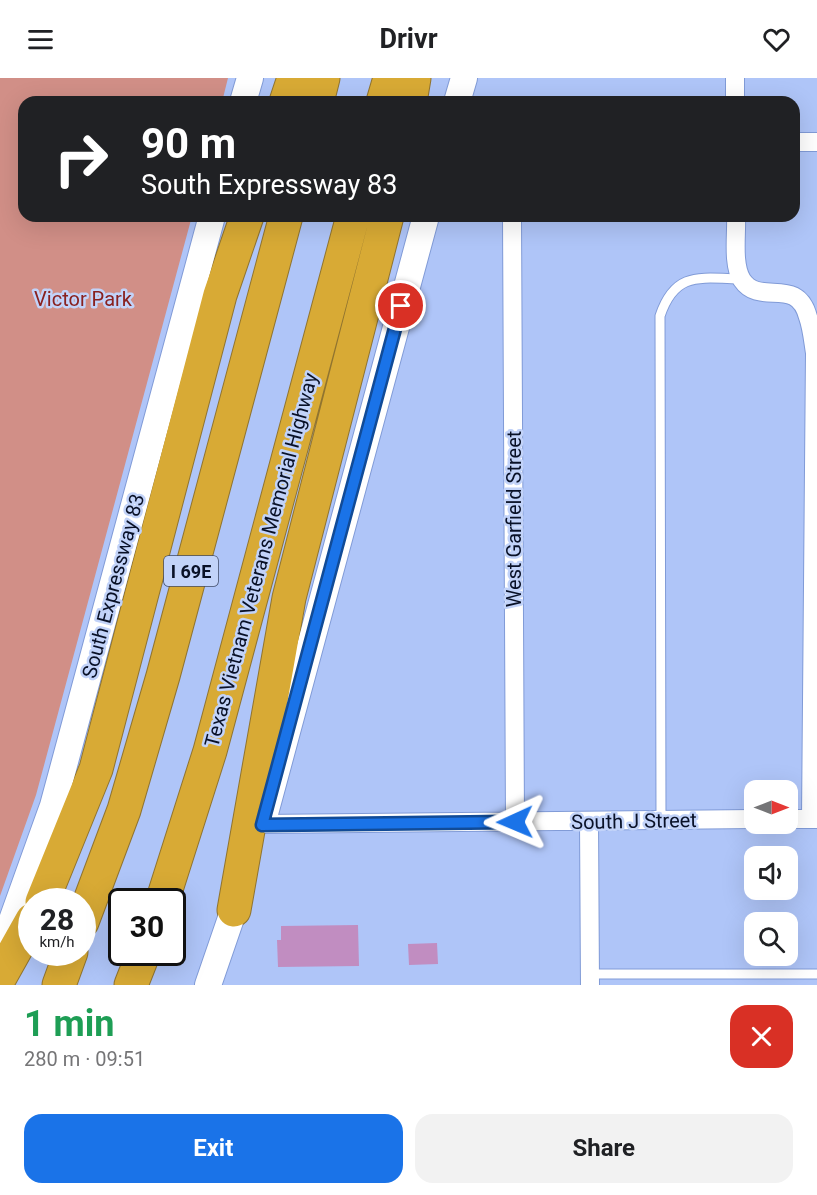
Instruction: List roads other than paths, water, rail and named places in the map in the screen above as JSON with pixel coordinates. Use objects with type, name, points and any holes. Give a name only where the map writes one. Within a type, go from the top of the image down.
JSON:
[{"type":"highway","points":[[288,96],[294,78]]},
{"type":"highway","points":[[318,96],[323,78]]},
{"type":"highway","points":[[385,96],[390,78]]},
{"type":"highway","points":[[411,96],[414,78]]},
{"type":"highway","points":[[48,888],[96,769],[220,296],[245,222]]},
{"type":"highway","name":"I 69E","points":[[95,888],[124,810],[160,687],[284,222]]},
{"type":"highway","name":"Texas Vietnam Veterans Memorial Highway","points":[[166,888],[210,751],[351,222]]},
{"type":"highway","points":[[234,910],[289,597],[385,222]]},
{"type":"highway","points":[[0,977],[18,945]]},
{"type":"highway","points":[[59,985],[66,966]]},
{"type":"highway","points":[[131,985],[138,966]]},
{"type":"main road","points":[[245,96],[250,78]]},
{"type":"main road","points":[[459,96],[464,78]]},
{"type":"main road","name":"South Expressway 83","points":[[0,952],[53,806],[210,222]]},
{"type":"main road","points":[[208,985],[262,825],[424,222]]},
{"type":"street","points":[[735,78],[735,96]]},
{"type":"street","points":[[800,142],[817,142]]},
{"type":"street","name":"West Garfield Street","points":[[512,222],[515,822]]},
{"type":"street","points":[[736,222],[737,266],[741,279],[750,289],[760,293],[790,293],[801,302],[808,315],[815,353],[814,819],[798,819]]},
{"type":"street","name":"South J Street","points":[[262,825],[744,819]]},
{"type":"street","points":[[589,821],[590,979]]},
{"type":"lane","points":[[661,820],[660,316],[672,289],[687,282],[703,279],[741,279]]},
{"type":"lane","points":[[590,979],[817,974]]},
{"type":"park label","name":"Victor Park","points":[[83,299]]}]
